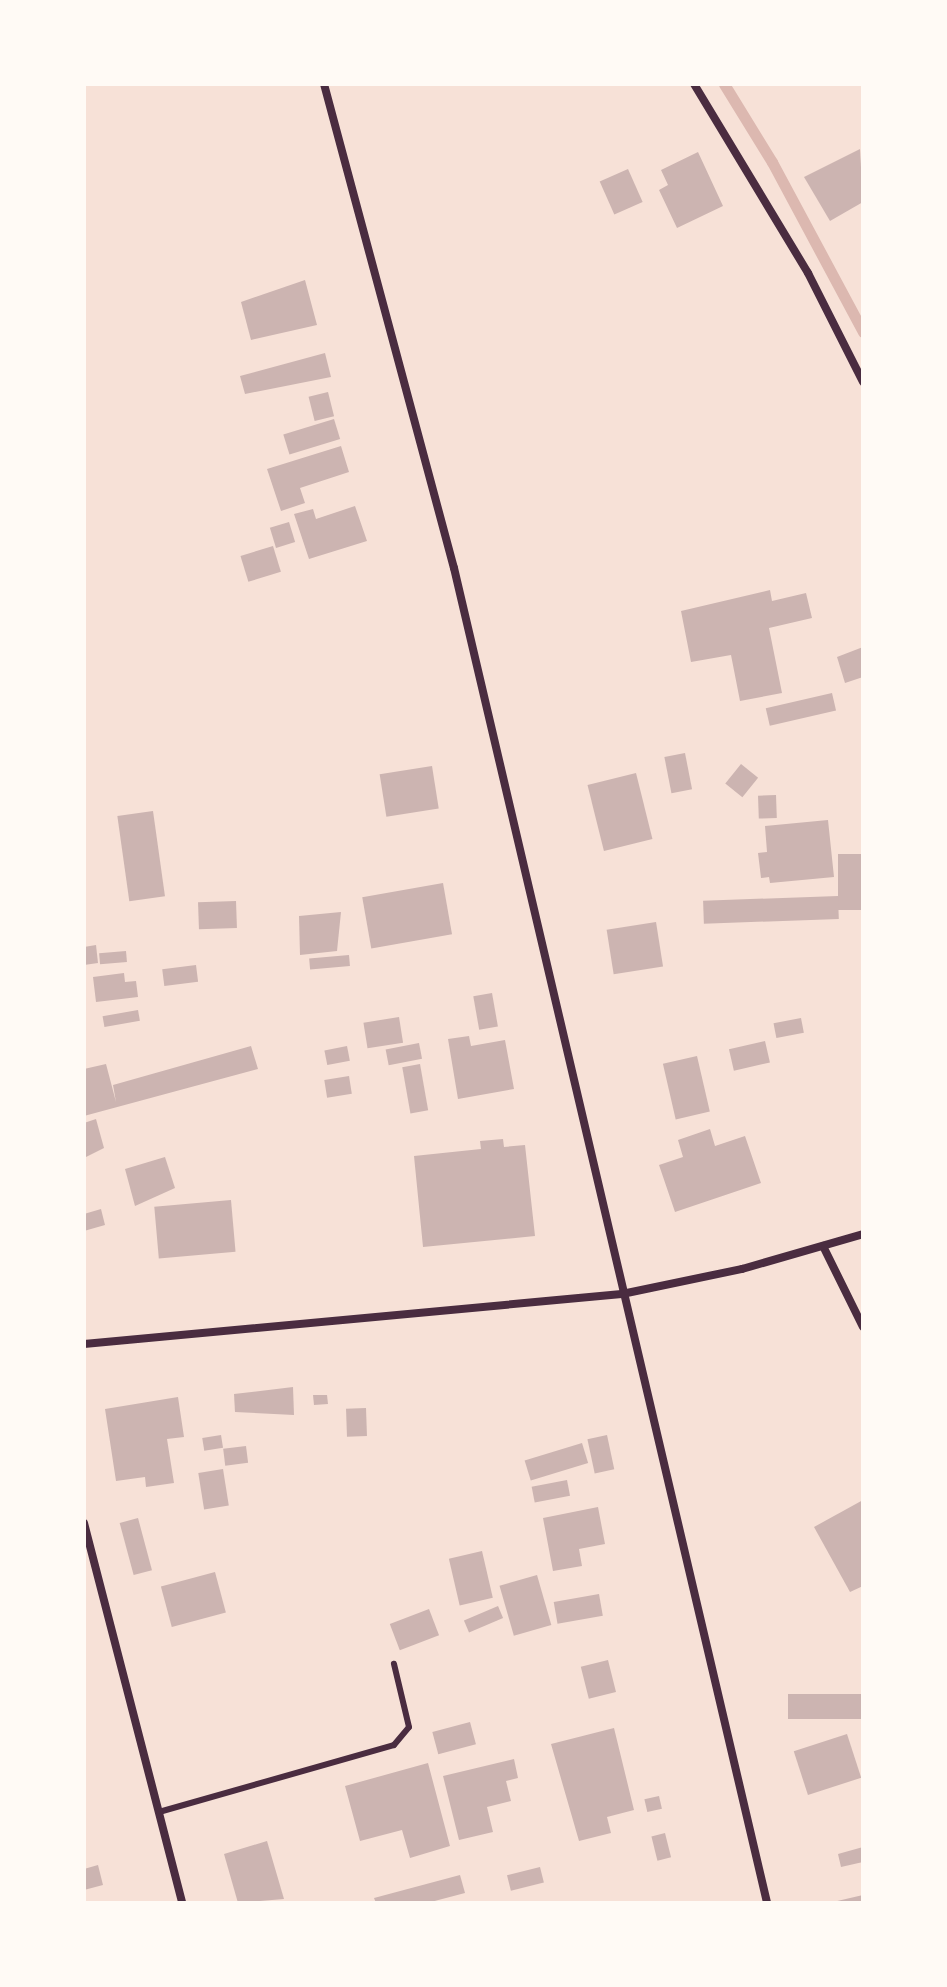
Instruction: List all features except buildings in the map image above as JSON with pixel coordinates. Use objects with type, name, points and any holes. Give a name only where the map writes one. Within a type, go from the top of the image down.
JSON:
[{"type":"street","points":[[324,84],[454,568],[767,1903]]},
{"type":"street","points":[[694,84],[808,273],[863,382]]},
{"type":"street","points":[[84,1344],[622,1294],[863,1234]]},
{"type":"street","points":[[823,1246],[863,1327]]},
{"type":"street","points":[[84,1523],[182,1903]]},
{"type":"lane","points":[[159,1812],[394,1745],[409,1727],[394,1664]]},
{"type":"waterway","points":[[724,84],[772,162],[863,332]]}]
